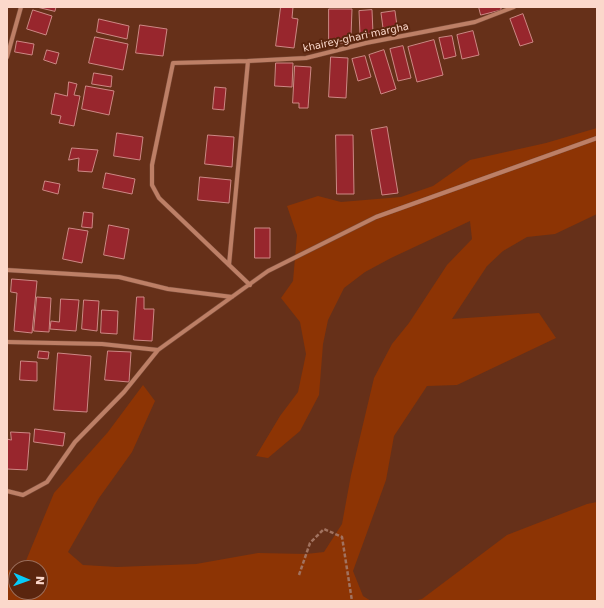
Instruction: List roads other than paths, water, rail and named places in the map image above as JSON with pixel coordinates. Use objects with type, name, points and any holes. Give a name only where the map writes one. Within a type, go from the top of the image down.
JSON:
[{"type":"street","points":[[7,57],[21,7]]},
{"type":"street","name":"khairey-ghari margha","points":[[229,265],[159,198],[152,185],[152,165],[173,63],[306,58],[366,43],[475,22],[514,7]]},
{"type":"street","points":[[248,61],[229,265],[250,285]]},
{"type":"street","points":[[7,491],[23,495],[47,482],[75,442],[124,392],[158,350],[268,272],[376,217],[597,138]]},
{"type":"street","points":[[7,270],[119,277],[168,289],[232,297]]},
{"type":"street","points":[[7,342],[102,344],[158,350]]}]
